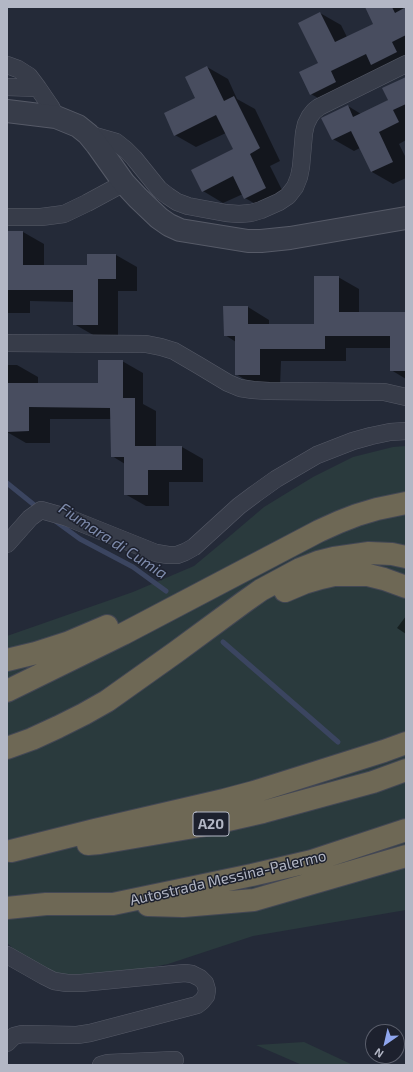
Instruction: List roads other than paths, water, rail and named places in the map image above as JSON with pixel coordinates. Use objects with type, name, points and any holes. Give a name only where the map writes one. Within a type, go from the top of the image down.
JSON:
[{"type":"highway","points":[[7,660],[42,651],[90,634],[162,600],[334,513],[374,499],[406,492]]},
{"type":"highway","points":[[7,691],[129,630],[319,531],[357,515],[406,503]]},
{"type":"highway","points":[[7,748],[58,727],[106,701],[249,598],[300,569],[334,558],[369,553],[392,554],[406,557]]},
{"type":"highway","points":[[7,761],[38,750],[113,711],[183,662],[250,611],[282,592],[321,578],[350,575],[368,575],[406,587]]},
{"type":"highway","points":[[9,851],[254,792],[406,743]]},
{"type":"highway","name":"A20","points":[[9,851],[100,844],[206,825],[263,812],[373,782],[406,770]]},
{"type":"highway","name":"Autostrada Messina-Palermo","points":[[7,908],[46,904],[113,904],[244,877],[312,861],[406,830]]},
{"type":"highway","points":[[113,904],[183,906],[254,900],[406,856]]},
{"type":"street","points":[[88,134],[116,142],[130,154],[159,189],[177,202],[226,213],[251,213],[279,202],[288,196],[294,187],[299,177],[301,168],[306,124],[314,111],[406,64]]},
{"type":"street","points":[[7,65],[18,69],[28,76],[51,107],[56,117]]},
{"type":"street","points":[[7,87],[38,88]]},
{"type":"street","points":[[7,111],[56,117],[78,126],[88,134],[124,183],[146,206],[159,218],[180,230],[248,241],[275,240],[406,218]]},
{"type":"street","points":[[7,217],[41,217],[64,214],[124,183]]},
{"type":"street","points":[[7,343],[146,344],[174,351],[228,383],[240,388],[269,391],[384,392],[406,397]]},
{"type":"street","points":[[7,544],[30,518],[41,510],[66,517],[156,553],[177,555],[194,548],[239,506],[260,490],[276,479],[317,456],[353,441],[390,432],[406,431]]},
{"type":"street","points":[[7,955],[54,981],[67,984],[185,973],[192,974],[200,978],[205,984],[207,990],[206,996],[197,1005],[90,1033],[69,1035],[22,1034],[14,1036],[7,1043]]},
{"type":"street","points":[[101,1065],[108,1063],[174,1060]]},
{"type":"waterway","name":"Fiumara di Cumia","points":[[7,483],[38,508]]},
{"type":"waterway","name":"Fiumara di Cumia","points":[[54,520],[80,539],[133,567],[166,591]]},
{"type":"waterway","name":"Fiumara di Cumia","points":[[223,642],[338,742]]}]
